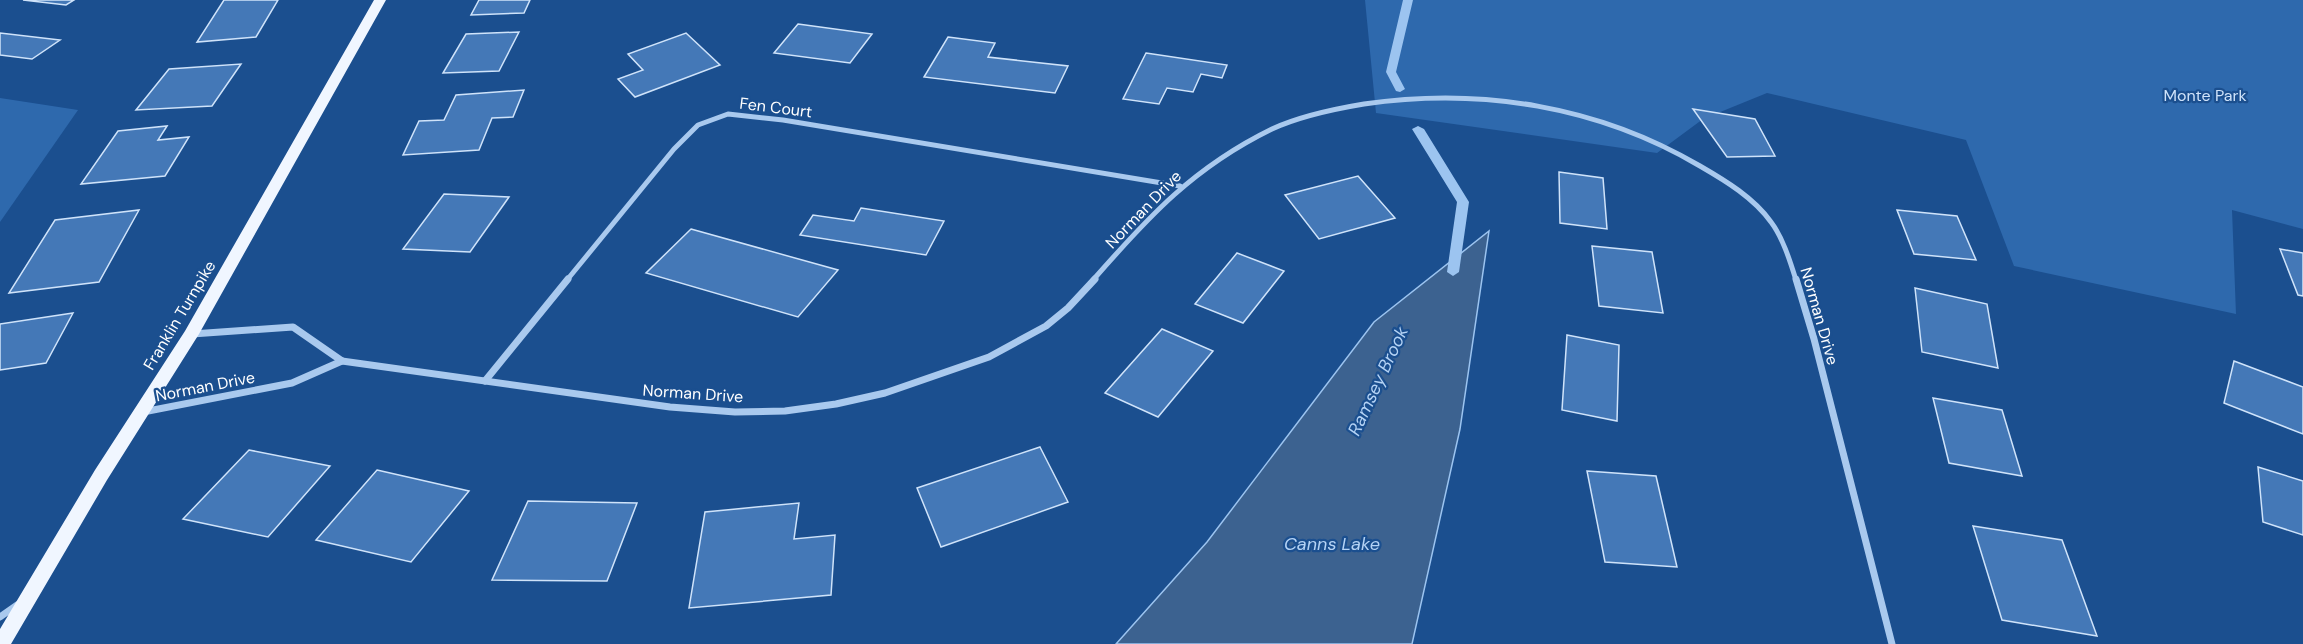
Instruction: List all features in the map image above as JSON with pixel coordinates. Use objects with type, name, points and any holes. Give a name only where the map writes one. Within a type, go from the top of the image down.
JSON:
[{"type":"main road","name":"Franklin Turnpike","points":[[1,644],[191,334],[380,0]]},
{"type":"street","name":"Norman Drive","points":[[191,334],[293,327],[342,361],[716,411],[794,408],[850,401],[908,387],[975,363],[1034,332],[1064,311],[1180,186],[1224,154],[1266,133],[1311,117],[1341,110],[1418,99],[1478,98],[1559,107],[1602,118],[1651,138],[1698,162],[1743,195],[1773,222],[1801,289],[1892,644]]},
{"type":"street","name":"Fen Court","points":[[485,381],[674,149],[698,125],[728,114],[783,120],[1180,186]]},
{"type":"street","name":"Norman Drive","points":[[141,413],[292,383],[342,361]]},
{"type":"street","points":[[0,617],[28,598]]},
{"type":"green space","name":"Monte Park","points":[[1365,0],[2303,0],[2303,229],[2232,210],[2236,314],[2014,266],[1966,140],[1767,93],[1703,119],[1657,153],[1376,113]]},
{"type":"green space","points":[[0,98],[78,110],[0,222]]},
{"type":"water","name":"Canns Lake","points":[[1489,231],[1460,429],[1412,644],[1116,644],[1207,542],[1374,322]]},
{"type":"building","points":[[23,0],[74,0],[66,5]]},
{"type":"building","points":[[224,0],[278,0],[256,37],[197,42]]},
{"type":"building","points":[[479,0],[530,0],[524,13],[471,15]]},
{"type":"building","points":[[798,24],[872,34],[850,63],[774,53]]},
{"type":"building","points":[[519,32],[499,71],[443,73],[466,34]]},
{"type":"building","points":[[0,33],[60,40],[32,59],[0,55]]},
{"type":"building","points":[[686,33],[720,65],[635,97],[618,79],[643,70],[628,54]]},
{"type":"building","points":[[948,37],[995,43],[988,57],[1068,66],[1055,93],[924,77]]},
{"type":"building","points":[[1146,53],[1227,65],[1222,78],[1201,74],[1193,92],[1167,88],[1159,104],[1123,99]]},
{"type":"building","points":[[241,64],[212,106],[136,110],[169,69]]},
{"type":"building","points":[[524,90],[513,117],[492,118],[479,150],[403,155],[419,121],[444,120],[456,95]]},
{"type":"building","points":[[1693,109],[1755,119],[1775,156],[1727,157]]},
{"type":"building","points":[[167,126],[158,140],[189,137],[165,176],[81,184],[118,131]]},
{"type":"building","points":[[1559,172],[1603,178],[1607,229],[1560,223]]},
{"type":"building","points":[[1358,176],[1395,218],[1319,239],[1285,195]]},
{"type":"building","points":[[444,194],[509,197],[470,252],[403,249]]},
{"type":"building","points":[[861,208],[944,221],[926,255],[800,235],[813,215],[854,221]]},
{"type":"building","points":[[139,210],[99,282],[9,293],[55,220]]},
{"type":"building","points":[[1897,210],[1957,216],[1976,260],[1914,254]]},
{"type":"building","points":[[691,229],[838,270],[798,317],[646,273]]},
{"type":"building","points":[[1592,246],[1652,252],[1663,313],[1599,306]]},
{"type":"building","points":[[2280,249],[2303,253],[2303,296],[2298,295]]},
{"type":"building","points":[[1237,253],[1284,271],[1243,323],[1195,304]]},
{"type":"building","points":[[1915,288],[1987,304],[1998,368],[1922,352]]},
{"type":"building","points":[[73,313],[46,363],[0,370],[0,324]]},
{"type":"building","points":[[1162,329],[1213,351],[1158,417],[1105,393]]},
{"type":"building","points":[[1567,335],[1619,345],[1617,421],[1562,410]]},
{"type":"building","points":[[2234,361],[2303,387],[2303,434],[2224,403]]},
{"type":"building","points":[[1933,398],[2002,410],[2022,476],[1949,463]]},
{"type":"building","points":[[1040,447],[1068,502],[941,547],[917,488]]},
{"type":"building","points":[[249,450],[330,466],[268,537],[183,519]]},
{"type":"building","points":[[2258,467],[2303,481],[2303,535],[2263,522]]},
{"type":"building","points":[[377,470],[469,491],[411,562],[316,540]]},
{"type":"building","points":[[1587,471],[1656,476],[1677,567],[1605,562]]},
{"type":"building","points":[[528,501],[637,503],[607,581],[492,580]]},
{"type":"building","points":[[799,503],[794,539],[835,535],[831,595],[689,608],[705,512]]},
{"type":"building","points":[[1973,526],[2062,540],[2097,636],[2002,620]]},
{"type":"waterway","name":"Ramsey Brook","points":[[1400,89],[1391,72],[1408,0]]},
{"type":"waterway","name":"Ramsey Brook","points":[[1418,129],[1463,202],[1453,272]]}]
